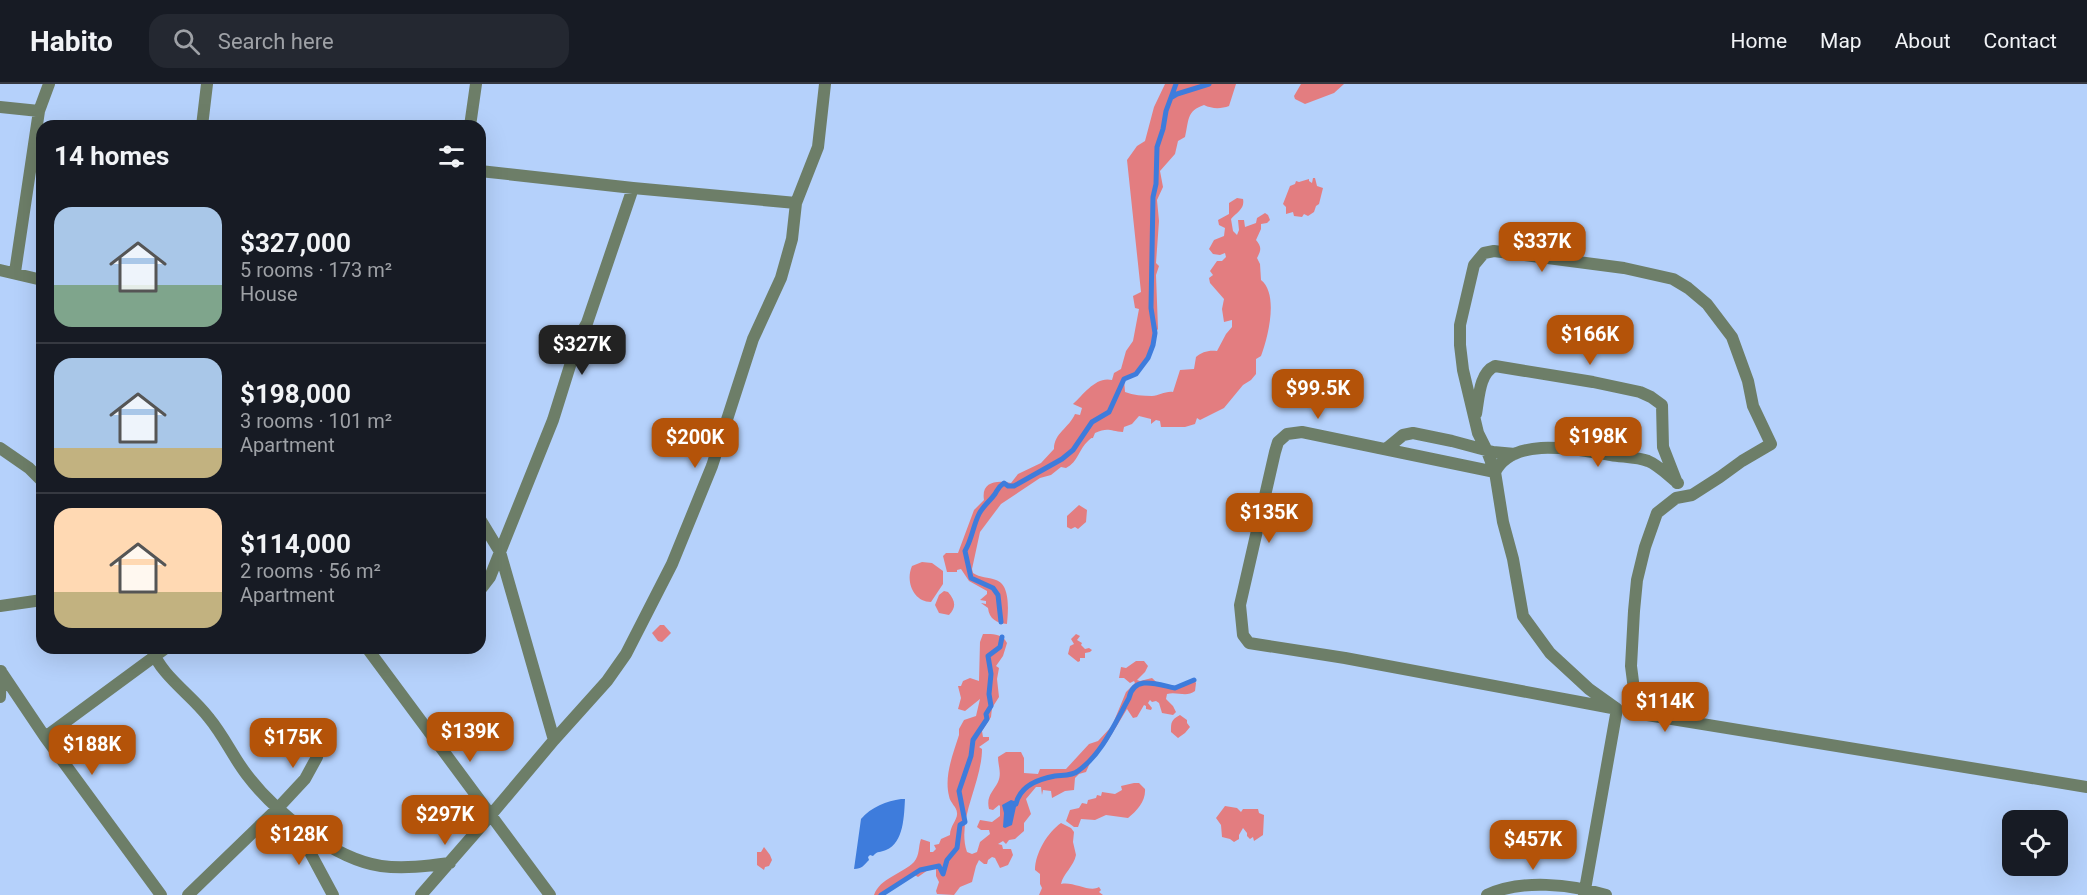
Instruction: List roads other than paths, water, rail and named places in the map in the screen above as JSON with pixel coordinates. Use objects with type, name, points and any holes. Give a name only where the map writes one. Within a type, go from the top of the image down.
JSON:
[{"type":"street","points":[[38,120],[49,84]]},
{"type":"street","points":[[203,120],[207,84]]},
{"type":"street","points":[[471,120],[476,84]]},
{"type":"street","points":[[421,895],[554,740],[608,681],[626,654],[672,564],[712,466],[753,339],[781,278],[792,239],[796,203],[818,147],[825,84]]},
{"type":"street","points":[[0,107],[39,111]]},
{"type":"street","points":[[15,272],[36,131]]},
{"type":"street","points":[[486,172],[796,203]]},
{"type":"street","points":[[486,582],[553,420],[579,337],[587,323],[633,188]]},
{"type":"street","points":[[1617,709],[1589,689],[1550,653],[1523,616],[1495,472],[1478,433],[1463,370],[1460,325],[1474,265],[1484,253],[1494,251],[1624,268],[1673,279],[1688,288],[1707,304],[1732,338],[1748,381],[1753,406],[1771,444],[1692,495],[1676,498],[1656,513],[1637,580],[1631,666],[1636,713]]},
{"type":"street","points":[[0,270],[36,278]]},
{"type":"street","points":[[1475,418],[1483,378],[1488,369],[1495,366],[1640,392],[1662,405],[1663,447],[1677,483]]},
{"type":"street","points":[[1495,472],[1302,432],[1287,434],[1278,442],[1240,605],[1243,635],[1249,643],[1345,658],[1636,713],[2087,787]]},
{"type":"street","points":[[1386,449],[1403,435],[1413,433],[1442,438],[1487,451],[1515,454]]},
{"type":"street","points":[[0,448],[36,475]]},
{"type":"street","points":[[1495,472],[1505,459],[1533,448],[1576,449],[1648,461],[1692,495]]},
{"type":"street","points":[[486,529],[500,552],[554,740]]},
{"type":"street","points":[[0,606],[36,601]]},
{"type":"street","points":[[45,736],[150,654]]},
{"type":"street","points":[[154,654],[173,681],[206,713],[247,776],[312,838],[349,856],[381,866],[417,867],[450,863]]},
{"type":"street","points":[[371,654],[550,895]]},
{"type":"street","points":[[1,672],[161,895]]},
{"type":"street","points":[[0,697],[1,672]]},
{"type":"street","points":[[1585,892],[1617,709]]},
{"type":"street","points":[[188,895],[278,808],[312,769],[321,738]]},
{"type":"street","points":[[294,822],[333,895]]},
{"type":"street","points":[[1487,895],[1521,885],[1606,895]]},
{"type":"water","points":[[905,799],[904,813],[900,835],[896,841],[886,850],[873,856],[870,855],[864,865],[854,869],[861,819],[880,805]]},
{"type":"water","points":[[1011,800],[1017,802],[1012,825],[1005,828],[1003,827],[1002,805]]},
{"type":"waterway","points":[[1001,622],[998,595],[993,588],[971,578],[965,551],[982,508],[1004,483],[1014,486],[1062,459],[1073,450],[1092,422],[1109,412],[1124,379],[1136,374],[1148,358],[1153,345],[1155,333],[1151,308],[1153,197],[1156,184],[1157,147],[1176,84]]},
{"type":"waterway","points":[[1172,97],[1209,84]]},
{"type":"waterway","points":[[881,895],[920,870],[939,866],[943,874],[947,860],[957,848],[960,825],[965,822],[959,791],[971,756],[973,740],[987,719],[986,714],[991,706],[989,694],[991,674],[988,656],[1000,647],[1002,637]]},
{"type":"waterway","points":[[1016,804],[1021,792],[1036,781],[1073,774],[1087,764],[1107,738],[1136,686],[1148,683],[1175,688],[1194,680]]}]
